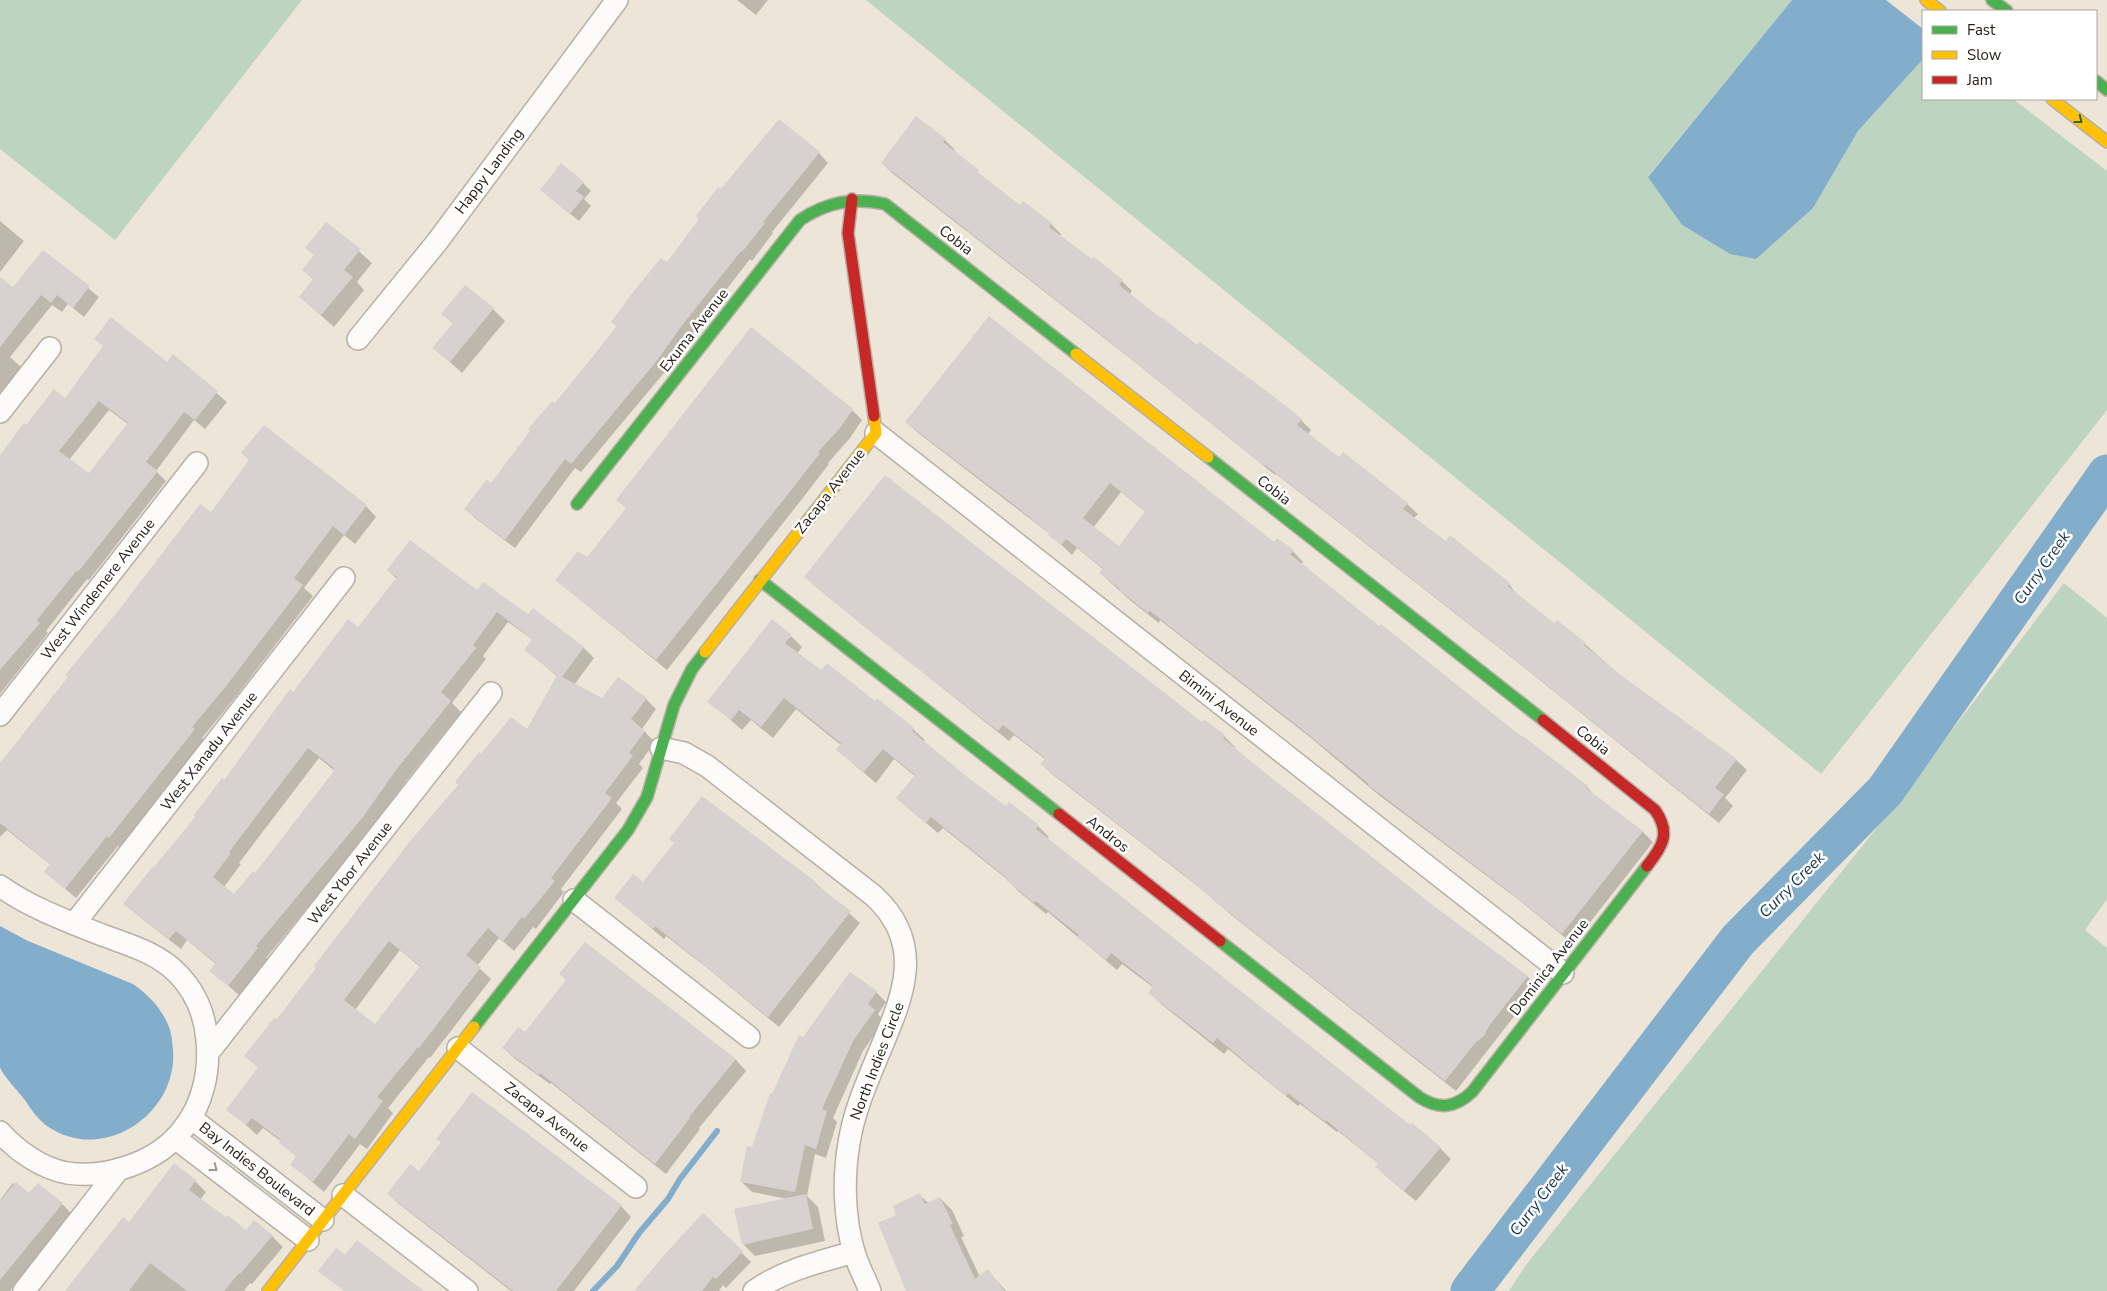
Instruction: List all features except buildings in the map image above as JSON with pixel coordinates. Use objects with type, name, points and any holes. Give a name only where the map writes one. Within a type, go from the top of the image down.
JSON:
[{"type":"street","name":"Happy Landing","points":[[358,340],[437,242],[617,0]]},
{"type":"street","points":[[1926,0],[1939,10]]},
{"type":"street","points":[[1992,0],[2006,10]]},
{"type":"street","points":[[2097,82],[2107,90]]},
{"type":"street","points":[[2053,100],[2107,142]]},
{"type":"street","name":"Zacapa Avenue","points":[[268,1291],[574,900],[640,811],[652,782],[674,705],[692,669],[876,433],[848,233],[852,199]]},
{"type":"street","name":"Exuma Avenue","points":[[577,504],[789,232],[813,210],[828,204],[852,199]]},
{"type":"street","name":"Cobia","points":[[852,199],[885,204],[895,211],[1651,805],[1660,816],[1665,827]]},
{"type":"street","points":[[0,412],[50,348]]},
{"type":"street","name":"Bimini Avenue","points":[[876,433],[1563,973]]},
{"type":"street","name":"West Windemere Avenue","points":[[0,715],[197,463]]},
{"type":"street","name":"West Xanadu Avenue","points":[[74,924],[344,578]]},
{"type":"street","name":"Andros","points":[[760,580],[1419,1097],[1438,1107]]},
{"type":"street","name":"West Ybor Avenue","points":[[208,1054],[492,693]]},
{"type":"street","name":"North Indies Circle","points":[[661,748],[684,753],[701,762],[874,896],[887,909],[898,925],[906,958],[902,997],[855,1113],[846,1174],[846,1206],[854,1252],[870,1291]]},
{"type":"street","name":"Dominica Avenue","points":[[1438,1107],[1448,1108],[1457,1104],[1472,1092],[1661,848],[1665,838],[1665,827]]},
{"type":"street","points":[[0,886],[30,904],[74,924],[155,956],[175,970],[192,991],[203,1014],[208,1067],[204,1086],[183,1128]]},
{"type":"street","points":[[574,900],[749,1037]]},
{"type":"street","name":"Zacapa Avenue","points":[[458,1048],[636,1187]]},
{"type":"street","name":"Bay Indies Boulevard","points":[[0,1132],[26,1155],[53,1169],[82,1174],[119,1168],[141,1161],[159,1151],[183,1128]]},
{"type":"street","name":"Bay Indies Boulevard","points":[[183,1128],[323,1220]]},
{"type":"street","name":"Bay Indies Boulevard","points":[[183,1128],[308,1240]]},
{"type":"street","points":[[24,1291],[119,1168]]},
{"type":"street","points":[[343,1195],[467,1291]]},
{"type":"street","points":[[754,1291],[783,1274],[854,1252]]},
{"type":"green space","points":[[0,0],[302,0],[115,240],[0,149]]},
{"type":"green space","points":[[866,0],[1792,0],[1648,176],[1682,225],[1730,254],[1813,208],[1858,131],[1922,60],[1922,100],[2014,100],[2107,171],[2107,410],[1821,774]]},
{"type":"green space","points":[[2064,583],[2107,618],[2107,899],[2085,930],[2107,948],[2107,1291],[1509,1291],[1526,1265],[1896,804]]},
{"type":"water","points":[[1792,0],[1886,0],[1922,28],[1922,60],[1858,131],[1813,208],[1756,259],[1730,254],[1682,225],[1648,177]]},
{"type":"water","points":[[0,926],[28,941],[133,984],[150,998],[163,1014],[172,1038],[171,1073],[163,1094],[150,1112],[133,1127],[113,1136],[91,1140],[69,1137],[47,1126],[4,1075],[0,1067]]},
{"type":"waterway","name":"Curry Creek","points":[[1470,1291],[1738,940],[1885,791],[2107,474]]},
{"type":"waterway","points":[[593,1291],[617,1266],[639,1233],[668,1199],[680,1179],[717,1131]]},
{"type":"traffic: fast","points":[[1992,0],[2006,10]]},
{"type":"traffic: fast","points":[[2097,82],[2107,90]]},
{"type":"traffic: fast","points":[[577,504],[800,220],[830,205],[851,201],[885,204],[1076,354]]},
{"type":"traffic: fast","points":[[1208,457],[1543,720]]},
{"type":"traffic: fast","points":[[760,580],[1059,814]]},
{"type":"traffic: fast","points":[[474,1027],[628,830],[647,797],[674,705],[692,669],[705,652]]},
{"type":"traffic: fast","points":[[1220,941],[1419,1097],[1433,1104],[1453,1104],[1472,1092],[1647,866]]},
{"type":"traffic: slow","points":[[1926,0],[1939,10]]},
{"type":"traffic: slow","points":[[2053,100],[2107,142]]},
{"type":"traffic: slow","points":[[1076,354],[1208,457]]},
{"type":"traffic: slow","points":[[705,652],[876,433],[874,416]]},
{"type":"traffic: slow","points":[[268,1291],[474,1027]]},
{"type":"traffic: jam","points":[[852,199],[848,233],[874,416]]},
{"type":"traffic: jam","points":[[1543,720],[1655,810],[1660,818],[1664,833],[1661,846],[1647,866]]},
{"type":"traffic: jam","points":[[1059,814],[1220,941]]}]
